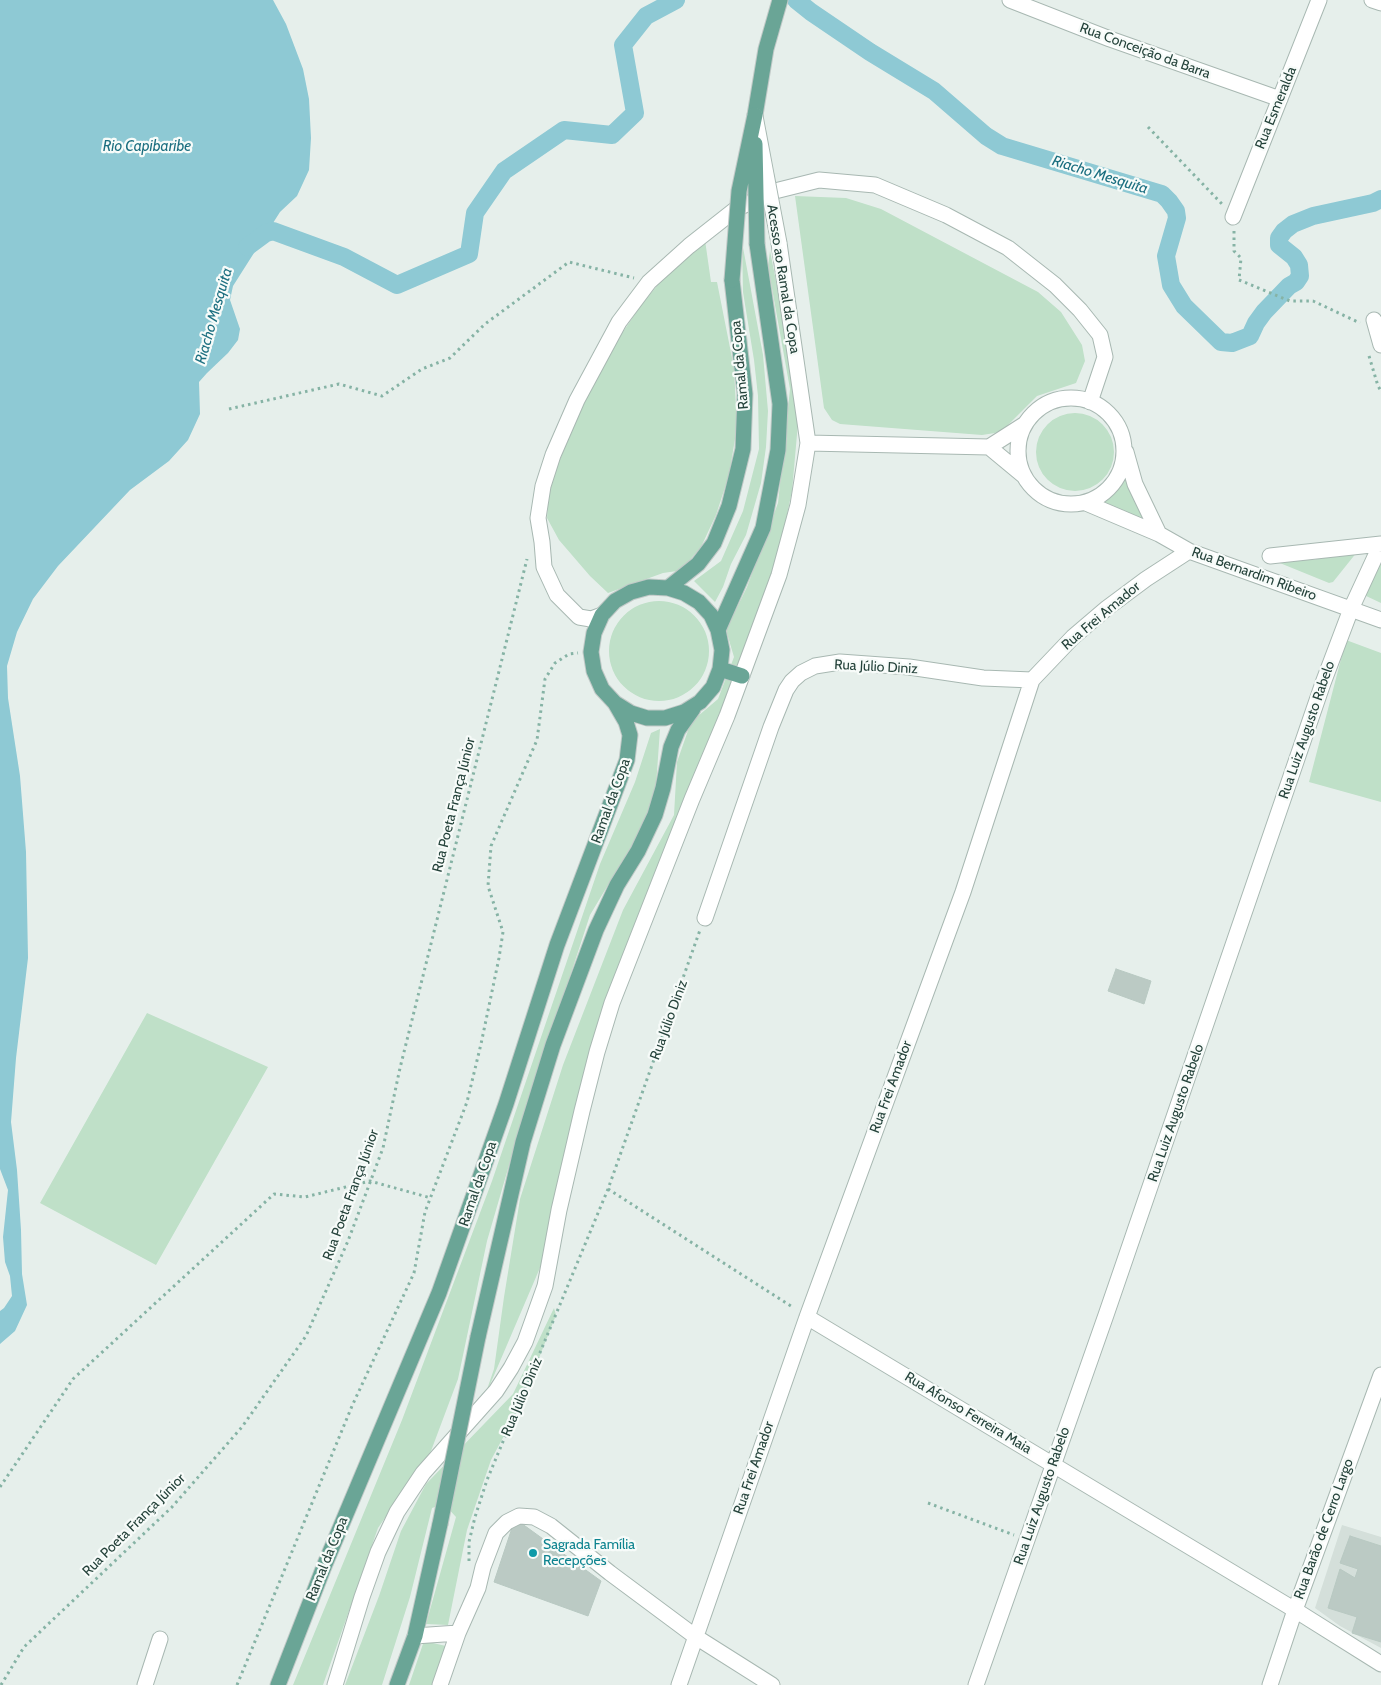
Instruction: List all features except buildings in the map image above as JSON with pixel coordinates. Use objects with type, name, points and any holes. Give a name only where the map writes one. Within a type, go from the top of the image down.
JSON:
[{"type":"main road","points":[[718,630],[763,528],[778,450],[780,404],[757,244],[755,115],[766,49],[780,0]]},
{"type":"main road","name":"Ramal da Copa","points":[[278,1685],[325,1564],[439,1293],[506,1104],[557,945],[624,768],[630,748],[630,735],[626,722],[616,703],[602,689],[594,671],[591,652],[594,633],[602,615],[615,601],[631,592],[649,587],[668,588],[698,564],[714,542],[729,506],[743,449],[745,394],[732,280],[739,191],[755,115]]},
{"type":"main road","points":[[397,1685],[414,1636],[440,1524],[478,1337],[523,1142],[553,1045],[596,930],[617,885],[638,851],[655,815],[663,788],[670,747],[678,730],[688,716],[713,687],[720,669],[722,650],[718,630],[711,615],[699,602],[684,593],[668,588]]},
{"type":"main road","points":[[720,669],[742,676]]},
{"type":"main road","points":[[616,703],[631,713],[647,718],[665,718],[684,712],[700,702]]},
{"type":"street","name":"Rua Conceição da Barra","points":[[1010,0],[1110,39],[1280,99]]},
{"type":"street","name":"Rua Esmeralda","points":[[1233,217],[1319,0]]},
{"type":"street","points":[[1372,0],[1381,3]]},
{"type":"street","name":"Acesso ao Ramal da Copa","points":[[755,115],[779,242],[808,443]]},
{"type":"street","points":[[602,615],[591,619],[579,617],[557,595],[544,567],[538,518],[545,478],[553,456],[577,400],[619,322],[649,282],[689,246],[736,209],[775,191],[819,180],[875,185],[946,215],[1008,248],[1055,285],[1080,310],[1100,335],[1104,357],[1090,402]]},
{"type":"street","points":[[1374,320],[1374,348]]},
{"type":"street","points":[[1024,476],[1018,458],[1019,440],[1025,424],[1036,410],[1051,402],[1067,398],[1084,399],[1099,406],[1112,417],[1121,431],[1135,484],[1159,534]]},
{"type":"street","points":[[335,1685],[378,1552],[397,1512],[423,1473],[496,1390],[525,1342],[545,1286],[559,1210],[582,1111],[612,1003],[742,676],[779,575],[798,505],[808,443],[989,447],[1025,424]]},
{"type":"street","points":[[989,447],[1024,476],[1035,490],[1050,500],[1068,505],[1086,503],[1103,495],[1116,482],[1123,465],[1125,448]]},
{"type":"street","name":"Rua Bernardim Ribeiro","points":[[1086,503],[1159,534],[1189,551],[1351,608],[1379,620]]},
{"type":"street","name":"Rua Bernardim Ribeiro","points":[[1270,556],[1381,544]]},
{"type":"street","name":"Rua Luiz Augusto Rabelo","points":[[976,1685],[1167,1141],[1323,683],[1351,608],[1381,544]]},
{"type":"street","name":"Rua Frei Amador","points":[[679,1685],[807,1317],[963,892],[1032,680],[1073,637],[1100,614],[1146,579],[1189,551]]},
{"type":"street","name":"Rua Júlio Diniz","points":[[705,918],[771,727],[786,690],[801,673],[815,666],[840,662],[908,667],[983,678],[1032,680]]},
{"type":"street","name":"Rua Afonso Ferreira Maia","points":[[807,1317],[1295,1610],[1381,1664]]},
{"type":"street","name":"Rua Barão de Cerro Largo","points":[[1270,1685],[1295,1610],[1381,1375]]},
{"type":"street","points":[[440,1685],[458,1633],[478,1588],[483,1567],[496,1533],[506,1522],[519,1516],[534,1517],[550,1526],[696,1637],[772,1685]]},
{"type":"street","points":[[414,1636],[458,1633]]},
{"type":"street","points":[[145,1685],[160,1639]]},
{"type":"path","points":[[1148,127],[1233,217],[1234,251],[1241,258],[1239,280],[1290,301],[1313,301],[1359,323],[1362,332]]},
{"type":"path","points":[[229,409],[340,384],[382,396],[422,369],[450,358],[484,324],[570,262],[649,282]]},
{"type":"path","points":[[1374,348],[1381,391]]},
{"type":"path","name":"Rua Poeta França Júnior","points":[[1,1685],[24,1647],[172,1507],[242,1427],[306,1336],[348,1241],[383,1148],[405,1049],[528,556]]},
{"type":"path","points":[[237,1685],[352,1406],[414,1273],[425,1212],[467,1102],[483,1035],[503,932],[488,886],[491,846],[537,740],[544,679],[555,663],[569,654],[591,652]]},
{"type":"path","name":"Rua Júlio Diniz","points":[[470,1563],[468,1542],[487,1480],[608,1189],[705,918]]},
{"type":"path","points":[[0,1487],[73,1379],[274,1194],[305,1197],[370,1181],[430,1198]]},
{"type":"path","points":[[608,1189],[807,1317]]},
{"type":"path","points":[[928,1503],[1027,1539]]},
{"type":"shaded area","points":[[1342,1525],[1381,1537],[1381,1648],[1340,1626],[1315,1608]]},
{"type":"green space","points":[[795,196],[846,198],[881,209],[1038,292],[1061,312],[1082,345],[1085,361],[1076,383],[1037,396],[1005,428],[995,433],[982,435],[840,424],[832,420],[824,408]]},
{"type":"green space","points":[[705,240],[711,282],[717,282],[734,368],[737,427],[729,475],[716,515],[701,547],[689,561],[677,571],[663,573],[608,593],[590,576],[559,540],[547,518],[549,491],[580,410],[618,339],[642,304],[661,281]]},
{"type":"green space","points":[[742,242],[763,355],[768,411],[766,447],[761,483],[746,535],[715,602],[694,581],[721,561],[743,511],[759,449],[758,396],[743,292]]},
{"type":"green space","points":[[770,251],[789,345],[798,423],[792,491],[773,580],[636,924],[548,1249],[483,1401],[494,1369],[520,1199],[563,1065],[623,910],[674,815],[677,762],[691,722],[718,699],[734,657],[726,630],[747,587],[778,503],[790,389],[768,266]]},
{"type":"green space","points":[[1075,413],[1090,416],[1103,424],[1111,437],[1114,452],[1111,467],[1103,480],[1090,488],[1075,491],[1060,488],[1047,480],[1039,467],[1036,452],[1039,437],[1047,424],[1060,416]]},
{"type":"green space","points":[[1124,467],[1155,530],[1091,503],[1104,496],[1118,482]]},
{"type":"green space","points":[[1357,552],[1333,582],[1329,583],[1270,559],[1312,560]]},
{"type":"green space","points":[[1381,558],[1381,603],[1364,595]]},
{"type":"green space","points":[[659,601],[678,605],[694,616],[705,632],[709,651],[705,670],[694,686],[678,697],[659,701],[640,697],[624,686],[613,670],[609,651],[613,632],[624,616],[640,605]]},
{"type":"green space","points":[[1346,640],[1381,653],[1381,802],[1309,782]]},
{"type":"green space","points":[[660,729],[656,786],[644,825],[590,915],[514,1148],[487,1241],[458,1379],[431,1451],[378,1528],[323,1685],[293,1685],[402,1420],[492,1181],[600,864],[635,782],[651,733]]},
{"type":"green space","points":[[147,1013],[268,1067],[156,1265],[40,1203]]},
{"type":"green space","points":[[554,1308],[556,1315],[520,1406],[491,1460],[467,1530],[448,1625],[426,1624],[456,1517],[444,1504],[432,1508],[410,1597],[382,1685],[345,1685],[379,1596],[401,1531],[426,1484],[513,1394]]},
{"type":"green space","points":[[424,1641],[446,1646],[435,1685],[409,1685]]},
{"type":"water","name":"Rio Capibaribe","points":[[0,0],[273,0],[286,24],[303,69],[309,99],[311,138],[309,170],[297,196],[280,212],[233,286],[230,300],[240,329],[238,340],[228,353],[199,382],[200,414],[188,440],[169,461],[130,490],[58,566],[33,599],[17,632],[7,666],[8,698],[20,776],[26,852],[28,958],[16,1058],[11,1122],[17,1170],[22,1274],[27,1305],[15,1331],[0,1344],[0,1311],[12,1296],[10,1276],[5,1262],[3,1237],[8,1190],[0,1169]]},
{"type":"waterway","name":"Riacho Mesquita","points":[[247,247],[266,233],[273,231],[344,257],[397,285],[469,254],[475,213],[504,171],[564,130],[612,135],[635,113],[623,45],[646,16],[676,0]]},
{"type":"waterway","name":"Riacho Mesquita","points":[[796,0],[870,52],[934,91],[986,136],[1002,146],[1162,194],[1176,211],[1177,218],[1166,256],[1171,285],[1184,306],[1221,342],[1232,343],[1250,336],[1264,312],[1300,276],[1299,265],[1294,257],[1279,245],[1279,238],[1284,231],[1293,224],[1313,216],[1373,203],[1381,199]]},
{"type":"place","name":"Sagrada Família Recepções","points":[[533,1553]]}]
